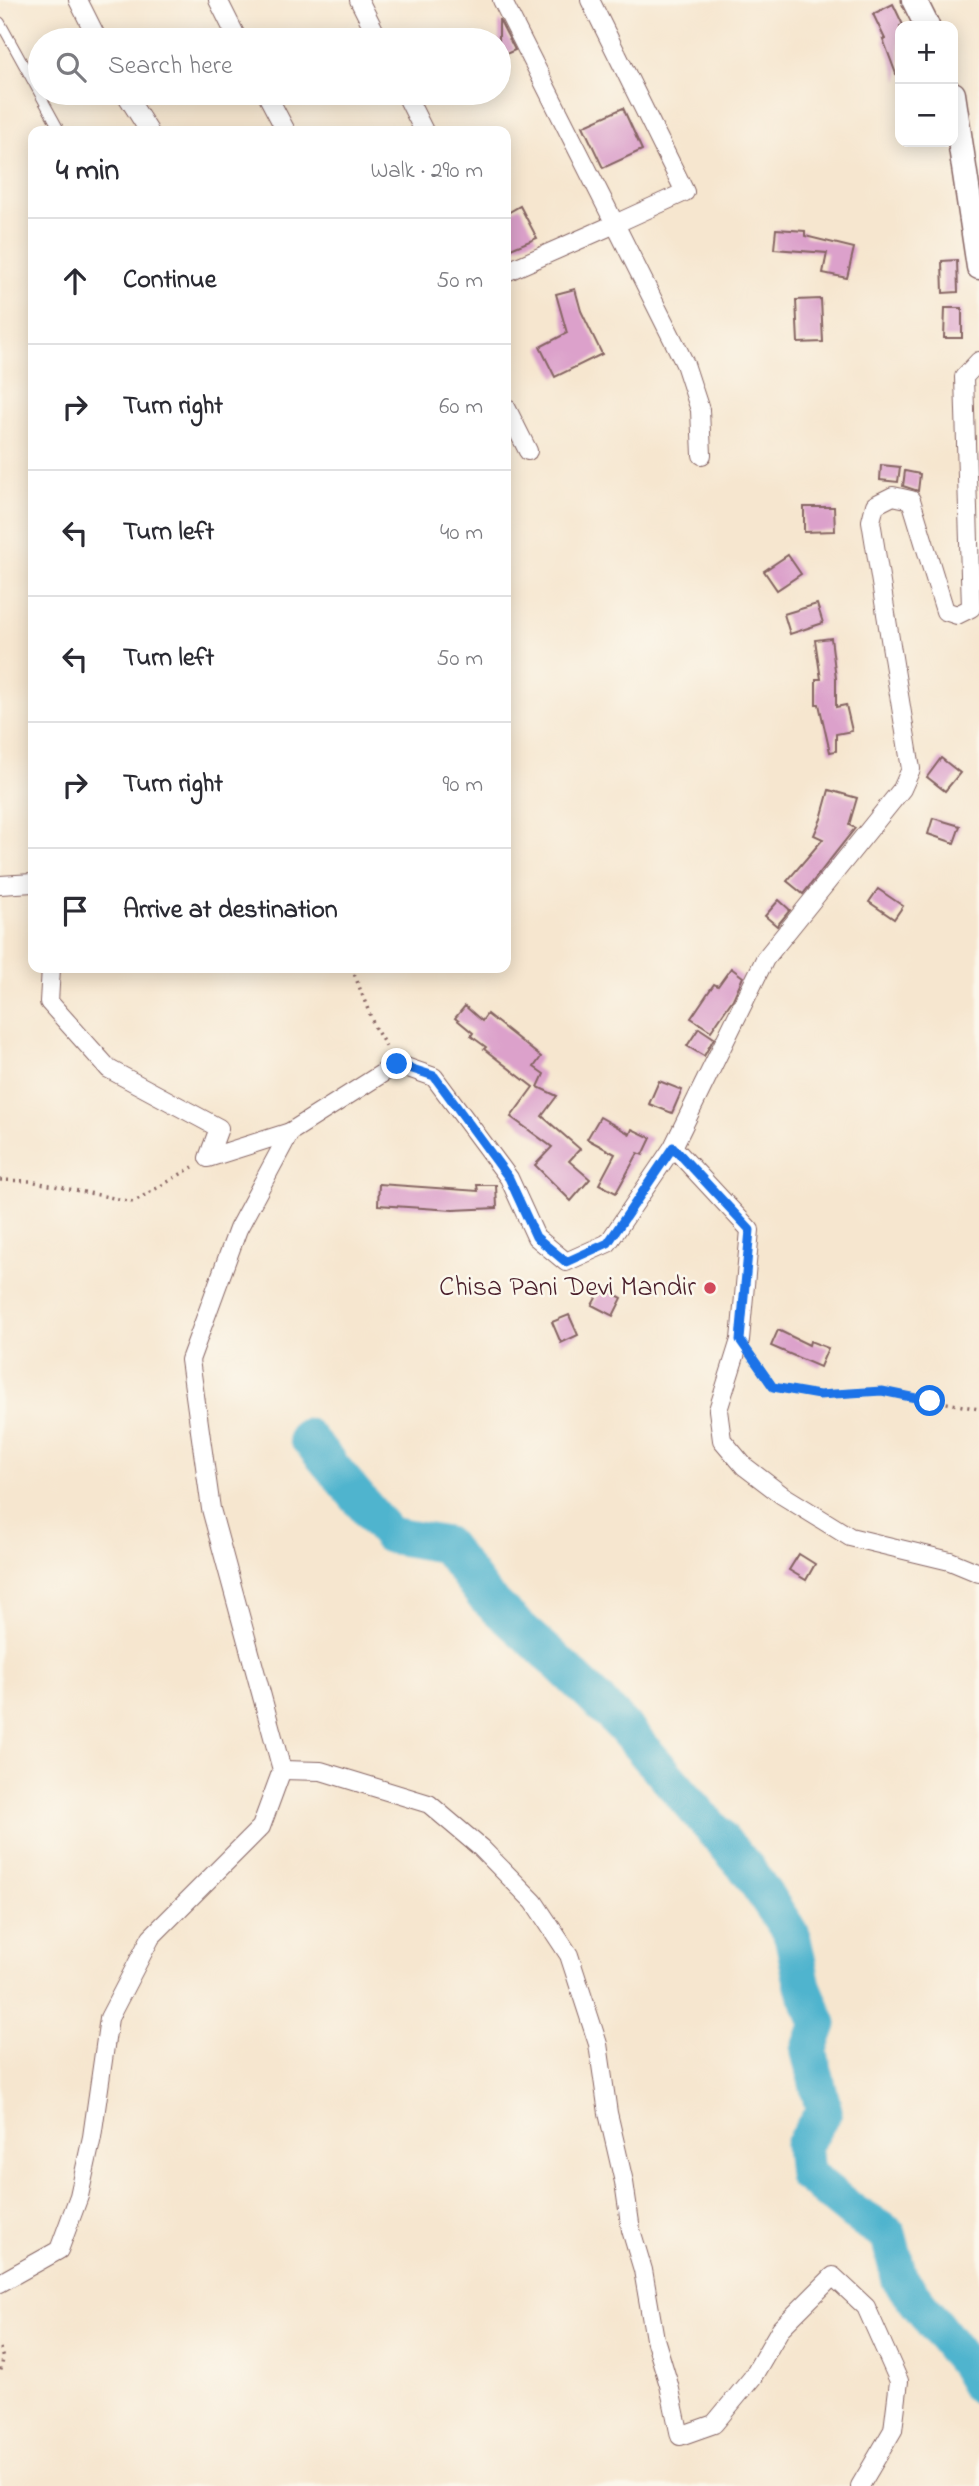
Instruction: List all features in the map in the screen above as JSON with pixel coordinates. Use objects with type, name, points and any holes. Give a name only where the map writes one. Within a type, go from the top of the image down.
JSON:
[{"type":"street","points":[[78,0],[92,28]]},
{"type":"street","points":[[218,0],[232,28]]},
{"type":"street","points":[[359,0],[373,28]]},
{"type":"street","points":[[502,0],[685,364],[700,410],[702,455]]},
{"type":"street","points":[[511,270],[685,192],[590,0]]},
{"type":"street","points":[[914,0],[924,21]]},
{"type":"street","points":[[133,105],[146,126]]},
{"type":"street","points":[[272,105],[283,126]]},
{"type":"street","points":[[411,105],[422,126]]},
{"type":"street","points":[[958,124],[979,267]]},
{"type":"street","points":[[208,1158],[290,1132],[397,1064],[434,1076],[509,1178],[536,1237],[566,1262],[608,1243],[673,1147],[765,959],[902,789],[911,769],[871,522],[875,505],[893,496],[911,500],[945,611],[957,615],[971,608],[964,377],[979,361]]},
{"type":"street","points":[[511,417],[528,451]]},
{"type":"street","points":[[0,885],[28,883]]},
{"type":"street","points":[[51,973],[49,1002],[109,1069],[219,1128],[208,1158]]},
{"type":"street","points":[[0,2283],[59,2250],[79,2196],[92,2137],[109,2018],[151,1937],[261,1827],[282,1770],[211,1509],[190,1360],[238,1229],[290,1132]]},
{"type":"street","points":[[673,1147],[750,1230],[740,1340],[718,1410],[722,1440],[744,1466],[782,1494],[850,1537],[950,1560],[979,1573]]},
{"type":"street","points":[[282,1770],[321,1771],[429,1804],[481,1848],[534,1902],[569,1955],[598,2044],[608,2113],[624,2182],[631,2230],[643,2270],[655,2339],[680,2436],[714,2424],[752,2378],[781,2328],[833,2276],[866,2307],[899,2381],[893,2430],[860,2486]]},
{"type":"lane","points":[[0,22],[28,73]]},
{"type":"lane","points":[[46,105],[57,126]]},
{"type":"path","points":[[354,973],[375,1028],[397,1064]]},
{"type":"path","points":[[0,1180],[30,1181],[133,1202],[208,1158]]},
{"type":"path","points":[[740,1340],[773,1387],[819,1395],[882,1391],[979,1409]]},
{"type":"path","points":[[0,2348],[3,2359],[0,2375]]},
{"type":"building","points":[[893,4],[901,21],[895,21],[895,71],[885,39],[873,14]]},
{"type":"building","points":[[623,108],[642,150],[603,168],[583,126]]},
{"type":"building","points":[[520,206],[537,238],[511,249],[511,211]]},
{"type":"building","points":[[776,229],[805,231],[805,236],[854,248],[847,278],[823,273],[827,253],[774,249]]},
{"type":"building","points":[[957,260],[958,292],[943,293],[942,261]]},
{"type":"building","points":[[575,289],[581,311],[602,354],[555,377],[540,347],[567,333],[556,294]]},
{"type":"building","points":[[821,299],[823,342],[798,343],[796,300]]},
{"type":"building","points":[[945,308],[962,308],[962,338],[944,338]]},
{"type":"building","points":[[881,465],[900,467],[898,482],[880,480]]},
{"type":"building","points":[[905,471],[920,474],[918,491],[903,486]]},
{"type":"building","points":[[804,507],[834,507],[835,531],[804,532]]},
{"type":"building","points":[[788,555],[801,574],[777,590],[764,571]]},
{"type":"building","points":[[817,604],[823,623],[790,634],[784,614]]},
{"type":"building","points":[[831,638],[836,707],[846,705],[852,731],[836,734],[836,751],[830,752],[819,704],[816,704],[816,679],[821,679],[815,640]]},
{"type":"building","points":[[941,758],[960,773],[945,791],[927,777]]},
{"type":"building","points":[[829,790],[857,798],[849,825],[855,828],[803,894],[787,881],[823,839],[814,835]]},
{"type":"building","points":[[933,818],[960,826],[954,843],[928,834]]},
{"type":"building","points":[[878,889],[903,906],[894,919],[869,902]]},
{"type":"building","points":[[779,900],[790,910],[777,926],[765,916]]},
{"type":"building","points":[[731,968],[743,977],[733,999],[711,1031],[691,1018],[714,984],[718,986]]},
{"type":"building","points":[[465,1006],[482,1021],[487,1014],[541,1057],[534,1067],[544,1074],[538,1087],[557,1096],[542,1116],[580,1149],[569,1161],[590,1179],[571,1201],[535,1165],[552,1147],[511,1117],[533,1087],[484,1049],[486,1047],[471,1036],[473,1033],[455,1018]]},
{"type":"building","points":[[699,1028],[714,1038],[704,1056],[687,1046]]},
{"type":"building","points":[[659,1081],[682,1090],[672,1113],[649,1104]]},
{"type":"building","points":[[600,1117],[630,1134],[632,1129],[651,1138],[643,1155],[638,1153],[616,1193],[599,1184],[615,1154],[587,1139]]},
{"type":"building","points":[[379,1184],[478,1191],[477,1185],[496,1185],[497,1208],[453,1210],[378,1205]]},
{"type":"building","points":[[602,1287],[622,1298],[613,1316],[592,1305]]},
{"type":"building","points":[[569,1315],[578,1335],[561,1343],[552,1322]]},
{"type":"building","points":[[778,1330],[809,1345],[810,1341],[828,1348],[820,1367],[771,1346]]},
{"type":"building","points":[[799,1554],[815,1564],[806,1580],[789,1570]]},
{"type":"waterway","points":[[307,1437],[389,1535],[446,1545],[486,1598],[548,1653],[622,1725],[748,1870],[792,1935],[803,1986],[819,2024],[809,2051],[824,2111],[803,2145],[806,2174],[854,2213],[888,2234],[900,2280],[965,2363],[979,2387]]},
{"type":"place","name":"Chisa Pani Devi Mandir","points":[[710,1288]]},
{"type":"route","points":[[397,1064],[434,1076],[509,1178],[536,1237],[566,1262],[608,1243],[673,1147],[750,1230],[740,1340],[773,1387],[819,1395],[882,1391],[930,1401]]}]
